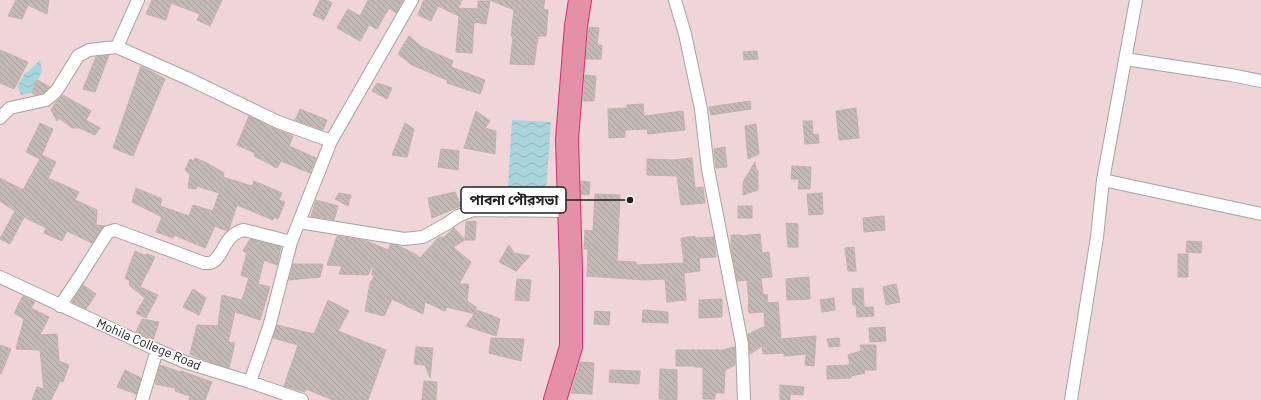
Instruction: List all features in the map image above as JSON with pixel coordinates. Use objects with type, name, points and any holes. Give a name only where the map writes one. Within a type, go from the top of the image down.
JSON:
[{"type":"highway","points":[[555,400],[571,347],[571,269],[568,211],[567,139],[576,26],[580,0]]},
{"type":"street","points":[[117,47],[138,0]]},
{"type":"street","points":[[250,382],[269,326],[291,242],[331,141],[412,0]]},
{"type":"street","points":[[675,0],[685,34],[701,109],[708,169],[742,344],[744,400]]},
{"type":"street","points":[[1071,400],[1097,237],[1103,180],[1136,0]]},
{"type":"street","points":[[0,118],[10,108],[34,104],[46,100],[52,96],[78,56],[89,50],[117,47],[191,80],[278,122],[331,141]]},
{"type":"street","points":[[1125,59],[1261,81]]},
{"type":"street","points":[[1103,180],[1261,214]]},
{"type":"street","points":[[299,222],[404,239],[423,237],[458,216],[473,210],[568,211]]},
{"type":"street","points":[[60,306],[108,232],[115,230],[204,263],[211,263],[216,259],[229,238],[236,231],[244,230],[291,242]]},
{"type":"street","name":"Mohila College Road","points":[[0,277],[60,306],[185,362],[302,400]]},
{"type":"street","points":[[142,400],[157,350]]},
{"type":"street","points":[[555,400],[565,400]]},
{"type":"shaded area","points":[[0,0],[1261,0],[1261,400],[0,400]]},
{"type":"water","points":[[40,60],[42,71],[32,93],[21,95],[17,86],[25,73]]},
{"type":"water","points":[[512,120],[551,122],[545,204],[507,201]]},
{"type":"building","points":[[16,0],[49,0],[47,14],[28,5],[22,19],[8,16]]},
{"type":"building","points":[[152,0],[222,0],[210,26],[197,20],[200,14],[171,3],[166,20],[146,14]]},
{"type":"building","points":[[320,0],[327,0],[332,3],[324,20],[313,15]]},
{"type":"building","points":[[368,0],[403,0],[396,13],[389,8],[377,29],[369,25],[360,41],[337,28],[348,9],[360,16]]},
{"type":"building","points":[[424,0],[462,0],[458,8],[478,9],[478,1],[490,1],[486,24],[474,22],[472,53],[456,52],[459,16],[438,6],[431,21],[418,15]]},
{"type":"building","points":[[490,0],[545,0],[543,9],[548,10],[546,36],[538,36],[534,65],[510,64],[514,10]]},
{"type":"building","points":[[589,27],[599,28],[597,45],[602,45],[601,59],[586,59]]},
{"type":"building","points":[[409,36],[422,47],[453,61],[451,67],[485,80],[480,94],[447,83],[447,80],[412,65],[398,54]]},
{"type":"building","points":[[0,50],[28,62],[14,89],[0,83]]},
{"type":"building","points":[[757,51],[758,59],[744,60],[743,52]]},
{"type":"building","points":[[109,55],[95,92],[83,89],[96,57]]},
{"type":"building","points":[[141,66],[165,79],[133,156],[113,148]]},
{"type":"building","points":[[585,75],[596,76],[594,101],[583,101]]},
{"type":"building","points":[[37,80],[50,87],[43,93],[36,95],[32,93]]},
{"type":"building","points":[[377,83],[392,88],[387,99],[372,91]]},
{"type":"building","points":[[63,95],[91,111],[86,120],[100,128],[95,135],[79,128],[72,128],[59,118],[57,121],[51,110]]},
{"type":"building","points":[[750,101],[751,109],[711,115],[709,107]]},
{"type":"building","points":[[643,104],[644,116],[683,111],[685,130],[648,134],[647,129],[625,130],[625,137],[609,138],[608,109],[627,108],[627,105]]},
{"type":"building","points":[[856,108],[859,138],[839,140],[836,111]]},
{"type":"building","points":[[300,109],[327,120],[323,130],[295,120]]},
{"type":"building","points":[[476,111],[490,121],[485,128],[496,131],[495,154],[464,148]]},
{"type":"building","points":[[249,116],[293,136],[289,146],[316,158],[310,173],[281,161],[277,168],[254,156],[255,153],[237,145]]},
{"type":"building","points":[[803,121],[812,121],[813,135],[818,134],[819,143],[805,144]]},
{"type":"building","points":[[40,123],[53,129],[40,159],[26,152]]},
{"type":"building","points":[[405,123],[414,129],[407,157],[392,155]]},
{"type":"building","points":[[756,124],[759,154],[748,159],[745,126]]},
{"type":"building","points":[[725,147],[727,167],[716,168],[714,149]]},
{"type":"building","points":[[441,149],[459,151],[458,170],[438,167]]},
{"type":"building","points":[[42,155],[56,162],[48,178],[79,192],[75,200],[97,210],[96,225],[105,226],[92,243],[67,231],[62,241],[44,233],[46,228],[24,217],[10,244],[0,239],[15,211],[0,201],[0,178],[23,190]]},
{"type":"building","points":[[195,158],[224,173],[223,177],[252,186],[254,181],[282,193],[279,200],[285,202],[278,219],[274,217],[273,220],[237,205],[229,229],[227,231],[215,226],[205,248],[174,235],[173,238],[156,232],[162,217],[132,202],[136,188],[162,199],[160,206],[189,216],[193,205],[213,211],[219,193],[197,186],[196,189],[188,188],[190,175],[185,170],[190,159],[194,161]]},
{"type":"building","points":[[692,158],[695,188],[703,187],[705,203],[681,205],[677,176],[647,175],[647,159],[672,160]]},
{"type":"building","points":[[755,162],[756,170],[758,171],[758,190],[743,195],[743,182]]},
{"type":"building","points":[[792,166],[811,167],[810,189],[798,189],[799,179],[791,179]]},
{"type":"building","points":[[581,181],[590,182],[589,195],[581,194]]},
{"type":"building","points":[[455,192],[461,206],[432,218],[428,198]]},
{"type":"building","points":[[339,193],[351,195],[348,206],[335,199]]},
{"type":"building","points":[[822,193],[823,214],[809,215],[807,194]]},
{"type":"building","points":[[595,194],[620,195],[617,261],[636,262],[636,265],[684,263],[681,238],[695,236],[695,238],[714,237],[716,257],[699,258],[700,271],[684,273],[686,300],[667,302],[665,279],[644,280],[587,276],[588,249],[584,249],[585,230],[593,231]]},
{"type":"building","points":[[316,200],[338,206],[334,220],[311,216]]},
{"type":"building","points":[[738,206],[752,206],[752,218],[738,218]]},
{"type":"building","points":[[884,216],[885,230],[864,232],[863,218]]},
{"type":"building","points":[[476,221],[475,240],[465,240],[466,222]]},
{"type":"building","points":[[786,223],[798,224],[798,247],[788,247]]},
{"type":"building","points":[[454,228],[465,240],[453,247],[471,262],[459,284],[469,284],[467,301],[476,307],[475,314],[447,307],[445,311],[425,302],[423,314],[392,299],[384,316],[365,311],[370,283],[375,275],[372,275],[374,263],[368,275],[339,274],[342,266],[327,265],[337,236],[367,241],[388,250],[391,244],[399,246],[420,258],[439,237],[443,238]]},
{"type":"building","points":[[760,234],[762,253],[769,252],[772,277],[761,278],[763,295],[767,294],[768,303],[778,302],[781,339],[816,336],[814,366],[805,365],[806,354],[784,356],[784,353],[763,354],[762,346],[750,354],[748,334],[765,327],[764,312],[749,313],[747,280],[737,281],[731,246],[731,235],[741,236]]},
{"type":"building","points":[[250,239],[281,247],[277,265],[264,260],[258,284],[270,287],[260,320],[235,312],[228,342],[235,343],[229,368],[190,354],[197,325],[218,326],[222,295],[242,300],[249,278],[241,275],[247,253],[243,251]]},
{"type":"building","points":[[1187,241],[1202,242],[1201,253],[1186,252]]},
{"type":"building","points":[[509,245],[514,253],[530,256],[516,271],[499,262]]},
{"type":"building","points":[[854,247],[856,271],[848,271],[845,248]]},
{"type":"building","points":[[135,251],[144,255],[148,254],[155,257],[140,287],[158,295],[146,318],[136,313],[145,298],[129,285],[130,281],[125,278]]},
{"type":"building","points":[[1178,254],[1188,254],[1188,277],[1178,277]]},
{"type":"building","points":[[293,264],[323,264],[320,277],[289,280]]},
{"type":"building","points":[[809,277],[810,299],[787,300],[786,279]]},
{"type":"building","points":[[517,279],[531,280],[529,301],[515,300]]},
{"type":"building","points":[[896,284],[900,302],[886,305],[883,287]]},
{"type":"building","points":[[83,285],[96,294],[86,309],[72,302]]},
{"type":"building","points":[[863,288],[864,307],[873,307],[874,316],[857,317],[856,305],[853,305],[852,289]]},
{"type":"building","points":[[193,289],[206,298],[199,315],[183,307]]},
{"type":"building","points":[[23,296],[35,302],[31,308],[49,317],[40,335],[57,334],[59,361],[69,365],[63,382],[60,381],[51,400],[32,400],[37,387],[44,389],[40,350],[16,349],[24,319],[14,313]]},
{"type":"building","points":[[834,298],[835,310],[822,312],[820,300]]},
{"type":"building","points":[[722,299],[722,317],[699,318],[699,300]]},
{"type":"building","points":[[328,300],[349,311],[338,331],[386,350],[368,400],[333,400],[306,389],[305,392],[284,386],[298,345],[273,338],[277,325],[314,334]]},
{"type":"building","points":[[477,310],[500,319],[496,336],[466,326]]},
{"type":"building","points":[[643,310],[668,312],[668,323],[642,322]]},
{"type":"building","points":[[595,311],[610,312],[609,325],[594,324]]},
{"type":"building","points":[[142,319],[159,322],[153,340],[136,332]]},
{"type":"building","points":[[885,327],[886,341],[870,342],[869,328]]},
{"type":"building","points":[[491,338],[524,339],[521,361],[489,353]]},
{"type":"building","points":[[839,338],[840,346],[829,347],[827,339]]},
{"type":"building","points":[[0,345],[11,349],[1,374],[0,374]]},
{"type":"building","points":[[860,345],[876,345],[876,370],[864,370],[865,373],[851,376],[851,378],[827,379],[827,366],[850,365],[848,355],[861,351]]},
{"type":"building","points":[[416,347],[433,348],[430,378],[425,365],[414,364]]},
{"type":"building","points":[[735,347],[735,365],[725,370],[724,393],[715,393],[715,399],[703,399],[703,367],[676,366],[676,350],[723,350]]},
{"type":"building","points":[[580,362],[594,363],[592,394],[571,393]]},
{"type":"building","points":[[160,365],[212,382],[205,400],[189,400],[190,396],[175,391],[176,388],[155,384]]},
{"type":"building","points":[[660,369],[677,370],[677,400],[659,399]]},
{"type":"building","points":[[125,370],[141,378],[136,394],[117,387]]},
{"type":"building","points":[[610,370],[640,371],[639,384],[609,382]]},
{"type":"building","points":[[424,381],[437,382],[436,400],[422,400]]},
{"type":"building","points":[[780,385],[804,387],[803,395],[790,394],[790,400],[780,400]]},
{"type":"place","name":"পাবনা পৌরসভা","points":[[630,200]]}]
